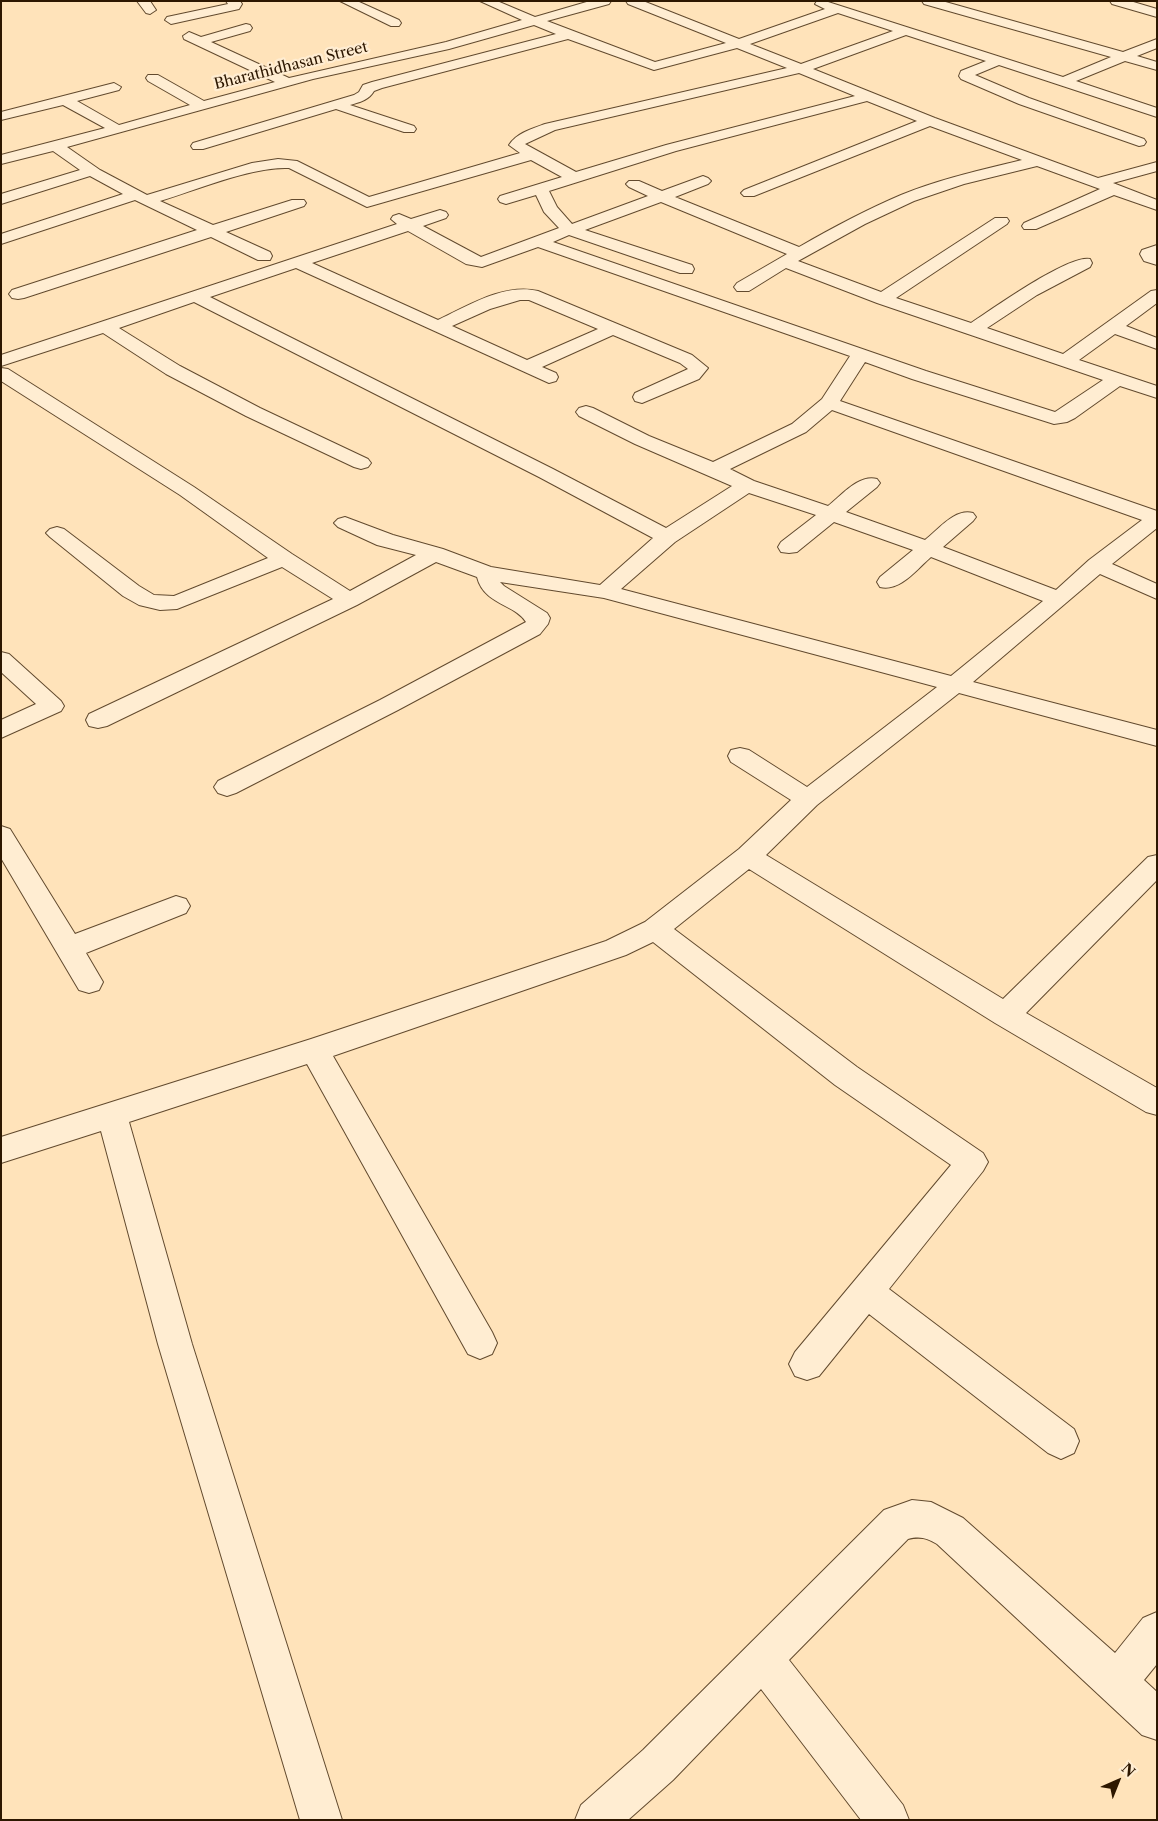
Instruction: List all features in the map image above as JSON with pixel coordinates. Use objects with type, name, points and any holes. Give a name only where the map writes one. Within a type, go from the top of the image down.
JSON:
[{"type":"street","points":[[171,20],[235,6],[236,4],[232,1]]},
{"type":"street","points":[[346,1],[395,23]]},
{"type":"street","points":[[486,1],[569,36],[654,66],[738,44],[838,9]]},
{"type":"street","name":"Bharathidhasan Street","points":[[1,160],[118,130],[287,82],[449,44],[535,22],[605,1]]},
{"type":"street","points":[[632,1],[930,121],[1157,205]]},
{"type":"street","points":[[928,1],[1157,66]]},
{"type":"street","points":[[1116,1],[1157,13]]},
{"type":"street","points":[[817,3],[1064,81],[1157,113]]},
{"type":"street","points":[[246,28],[194,38],[287,82]]},
{"type":"street","points":[[573,177],[516,145],[523,138],[550,127],[800,69],[905,31]]},
{"type":"street","points":[[198,146],[363,96],[368,88],[377,85],[569,36]]},
{"type":"street","points":[[1064,81],[1157,43]]},
{"type":"street","points":[[996,61],[966,74],[966,76],[1024,101],[1139,142]]},
{"type":"street","points":[[152,78],[202,106]]},
{"type":"street","points":[[1,116],[114,87]]},
{"type":"street","points":[[506,199],[671,148],[869,96]]},
{"type":"street","points":[[65,100],[118,130]]},
{"type":"street","points":[[336,105],[409,129]]},
{"type":"street","points":[[749,193],[930,121]]},
{"type":"street","points":[[56,146],[92,171],[141,198],[264,256]]},
{"type":"street","points":[[367,202],[531,155]]},
{"type":"street","points":[[743,287],[878,211],[933,189],[1036,161]]},
{"type":"street","points":[[1,239],[257,166],[278,163],[292,164],[367,202],[472,260],[482,262],[703,182]]},
{"type":"street","points":[[1097,183],[1157,166]]},
{"type":"street","points":[[1,199],[92,171]]},
{"type":"street","points":[[634,184],[884,300],[1157,392]]},
{"type":"street","points":[[540,188],[550,209],[569,230],[686,269]]},
{"type":"street","points":[[1030,226],[1114,189]]},
{"type":"street","points":[[18,294],[298,203]]},
{"type":"street","points":[[1,361],[440,215]]},
{"type":"street","points":[[884,300],[1001,221]]},
{"type":"street","points":[[539,242],[919,375],[1054,418],[1060,418],[1068,414],[1118,378]]},
{"type":"street","points":[[1157,250],[1148,254],[1157,260]]},
{"type":"street","points":[[296,262],[549,377]]},
{"type":"street","points":[[974,329],[1031,291],[1084,262]]},
{"type":"street","points":[[437,327],[505,297],[525,294],[532,295],[686,359],[699,368],[692,375],[642,397]]},
{"type":"street","points":[[1066,360],[1157,295]]},
{"type":"street","points":[[196,296],[667,536]]},
{"type":"street","points":[[106,327],[173,370],[253,412],[361,463]]},
{"type":"street","points":[[1113,327],[1157,344]]},
{"type":"street","points":[[527,367],[614,328]]},
{"type":"street","points":[[714,469],[799,428],[829,403],[861,354]]},
{"type":"street","points":[[1,373],[187,491],[284,559],[349,600]]},
{"type":"street","points":[[1,393],[21,385]]},
{"type":"street","points":[[829,403],[1157,518]]},
{"type":"street","points":[[586,412],[642,440],[747,484],[928,549],[1059,599]]},
{"type":"street","points":[[790,546],[870,482]]},
{"type":"street","points":[[605,592],[667,536],[747,484]]},
{"type":"street","points":[[888,582],[966,517]]},
{"type":"street","points":[[1,1150],[314,1050],[616,948],[655,929],[748,856],[808,799],[956,684],[1097,565],[1157,518]]},
{"type":"street","points":[[345,522],[385,540],[435,554],[487,572],[605,592],[1156,737]]},
{"type":"street","points":[[57,533],[131,590],[147,600],[160,603],[177,602],[284,559]]},
{"type":"street","points":[[98,720],[349,600],[435,554]]},
{"type":"street","points":[[1097,565],[1157,592]]},
{"type":"street","points":[[227,787],[389,706],[532,629],[537,624],[538,618],[496,591],[490,585],[487,572]]},
{"type":"street","points":[[1,659],[52,706],[1,730]]},
{"type":"street","points":[[740,756],[808,799]]},
{"type":"street","points":[[1,835],[89,982]]},
{"type":"street","points":[[748,856],[1005,1015],[1157,1103]]},
{"type":"street","points":[[1005,1015],[1157,864]]},
{"type":"street","points":[[69,948],[176,906]]},
{"type":"street","points":[[655,929],[846,1076],[972,1162],[807,1364]]},
{"type":"street","points":[[314,1050],[480,1343]]},
{"type":"street","points":[[112,1116],[181,1363],[321,1820]]},
{"type":"street","points":[[866,1290],[1062,1441]]},
{"type":"street","points":[[596,1820],[658,1765],[897,1523],[910,1518],[931,1519],[950,1531],[1157,1720]]},
{"type":"street","points":[[1117,1682],[1157,1632]]},
{"type":"street","points":[[762,1658],[888,1820]]}]
